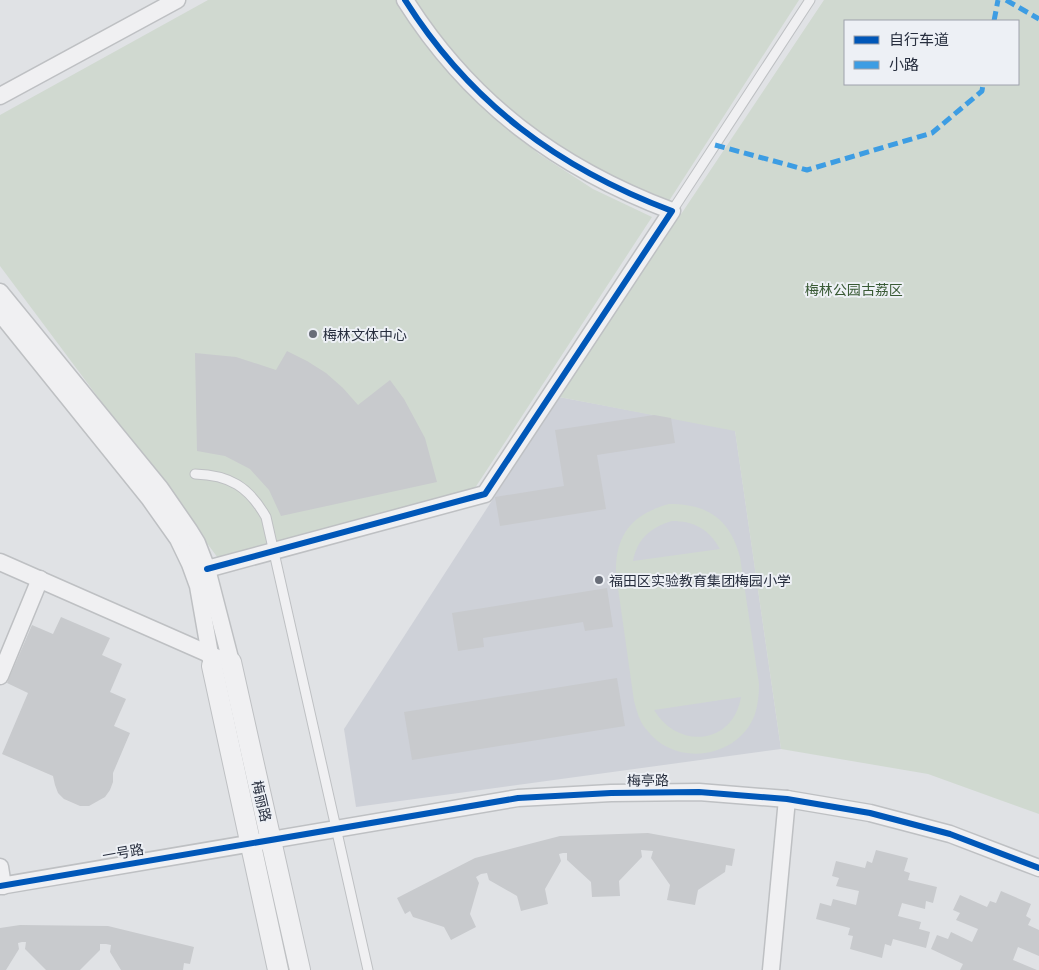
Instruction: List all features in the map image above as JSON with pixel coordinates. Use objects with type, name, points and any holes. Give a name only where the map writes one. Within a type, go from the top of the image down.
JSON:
[{"type":"street","points":[[0,96],[177,0]]},
{"type":"street","points":[[207,569],[485,494],[672,211],[639,199],[602,182],[526,133],[501,113],[455,67],[405,0]]},
{"type":"street","points":[[0,292],[170,503],[196,543],[207,569],[218,661]]},
{"type":"street","points":[[0,313],[149,498],[178,539],[198,586],[218,661]]},
{"type":"street","points":[[0,562],[218,661]]},
{"type":"street","points":[[0,676],[40,579]]},
{"type":"street","name":"梅丽路","points":[[218,661],[271,839],[300,970]]},
{"type":"street","name":"梅丽路","points":[[218,661],[250,843],[278,970]]},
{"type":"street","name":"梅亭路","points":[[250,843],[518,798],[611,793],[699,792],[788,798],[870,813],[950,834],[1039,868]]},
{"type":"street","points":[[771,970],[788,798]]},
{"type":"street","name":"一号路","points":[[1,886],[250,843]]},
{"type":"street","points":[[0,867],[1,886]]},
{"type":"lane","points":[[672,211],[810,0]]},
{"type":"lane","points":[[195,474],[213,474],[229,480],[244,489],[257,502],[266,517],[368,970]]},
{"type":"shaded area","name":"福田区实验教育集团梅园小学","points":[[559,397],[735,430],[781,749],[356,807],[344,729]]},
{"type":"green space","name":"梅林文体中心","points":[[208,0],[400,0],[444,65],[489,112],[539,154],[593,189],[652,217],[475,488],[218,558],[0,266],[0,115]]},
{"type":"green space","points":[[412,0],[799,0],[667,204],[607,178],[525,125],[455,58]]},
{"type":"green space","name":"梅林公园古荔区","points":[[824,0],[1039,0],[1039,814],[928,774],[781,749],[735,431],[559,397]]},
{"type":"green space","points":[[669,504],[683,505],[695,507],[715,516],[730,533],[740,557],[759,684],[758,703],[755,714],[747,729],[735,741],[721,749],[705,753],[689,753],[673,749],[658,741],[642,723],[634,701],[616,574],[616,560],[623,537],[628,528],[636,520],[656,508]],"holes":[[[672,521],[694,525],[706,531],[720,549],[633,561],[638,546],[646,535],[651,530]],[[741,697],[736,713],[727,725],[716,733],[704,736],[690,736],[677,732],[664,723],[654,710]]]},
{"type":"building","points":[[287,351],[326,373],[358,405],[390,380],[404,399],[425,438],[437,482],[281,516],[269,490],[250,469],[225,456],[197,451],[195,353],[236,357],[276,370]]},
{"type":"building","points":[[654,415],[671,418],[675,443],[597,455],[606,509],[500,526],[495,497],[564,486],[555,430]]},
{"type":"building","points":[[607,588],[613,627],[585,631],[583,622],[483,638],[484,647],[458,651],[452,613]]},
{"type":"building","points":[[61,617],[110,638],[102,655],[122,664],[110,692],[126,699],[114,726],[130,733],[113,773],[113,782],[110,790],[105,797],[89,806],[80,806],[64,799],[58,793],[53,776],[2,754],[28,693],[7,683],[32,625],[53,634]]},
{"type":"building","points":[[617,678],[625,726],[412,760],[404,712]]},
{"type":"building","points":[[648,833],[735,849],[732,866],[726,865],[725,872],[698,890],[695,905],[667,900],[670,885],[651,858],[653,851],[641,850],[642,857],[619,881],[620,896],[592,897],[591,882],[567,860],[567,853],[563,853],[559,854],[561,861],[545,889],[548,904],[521,911],[517,896],[489,880],[487,873],[481,874],[476,877],[479,883],[470,914],[476,927],[451,940],[444,927],[413,917],[410,911],[405,914],[397,898],[475,858],[560,836]]},
{"type":"building","points":[[876,850],[908,858],[904,871],[910,873],[908,880],[937,887],[933,903],[926,901],[925,909],[902,903],[898,916],[921,922],[919,929],[930,932],[926,948],[893,939],[891,946],[885,944],[882,958],[850,949],[853,936],[848,935],[850,928],[816,919],[820,903],[831,906],[833,899],[856,905],[859,891],[836,886],[839,878],[832,876],[836,861],[865,868],[867,861],[872,863]]},
{"type":"building","points":[[1001,891],[1031,904],[1026,916],[1031,919],[1028,925],[1039,930],[1039,956],[1018,947],[1013,960],[1037,970],[960,970],[963,964],[931,949],[937,935],[948,939],[951,932],[972,942],[978,929],[956,920],[960,913],[953,910],[960,895],[987,907],[990,901],[996,903]]},
{"type":"building","points":[[20,925],[108,926],[194,947],[190,964],[184,963],[183,970],[121,970],[110,952],[111,945],[100,944],[100,950],[80,970],[46,970],[25,949],[26,942],[22,942],[18,943],[19,949],[6,970],[0,970],[0,928]]},
{"type":"marked path","points":[[994,20],[998,0]]},
{"type":"marked path","points":[[1006,0],[1039,19]]},
{"type":"marked path","points":[[715,145],[807,170],[932,133],[982,91],[983,85]]},
{"type":"cycle path","points":[[207,569],[485,494],[672,211],[630,194],[591,174],[520,128],[488,101],[458,70],[430,37],[405,0]]},
{"type":"cycle path","points":[[0,886],[518,798],[611,793],[699,792],[787,799],[870,813],[950,834],[1039,868]]},
{"type":"place","name":"梅林文体中心","points":[[313,334]]},
{"type":"place","name":"福田区实验教育集团梅园小学","points":[[599,580]]}]
